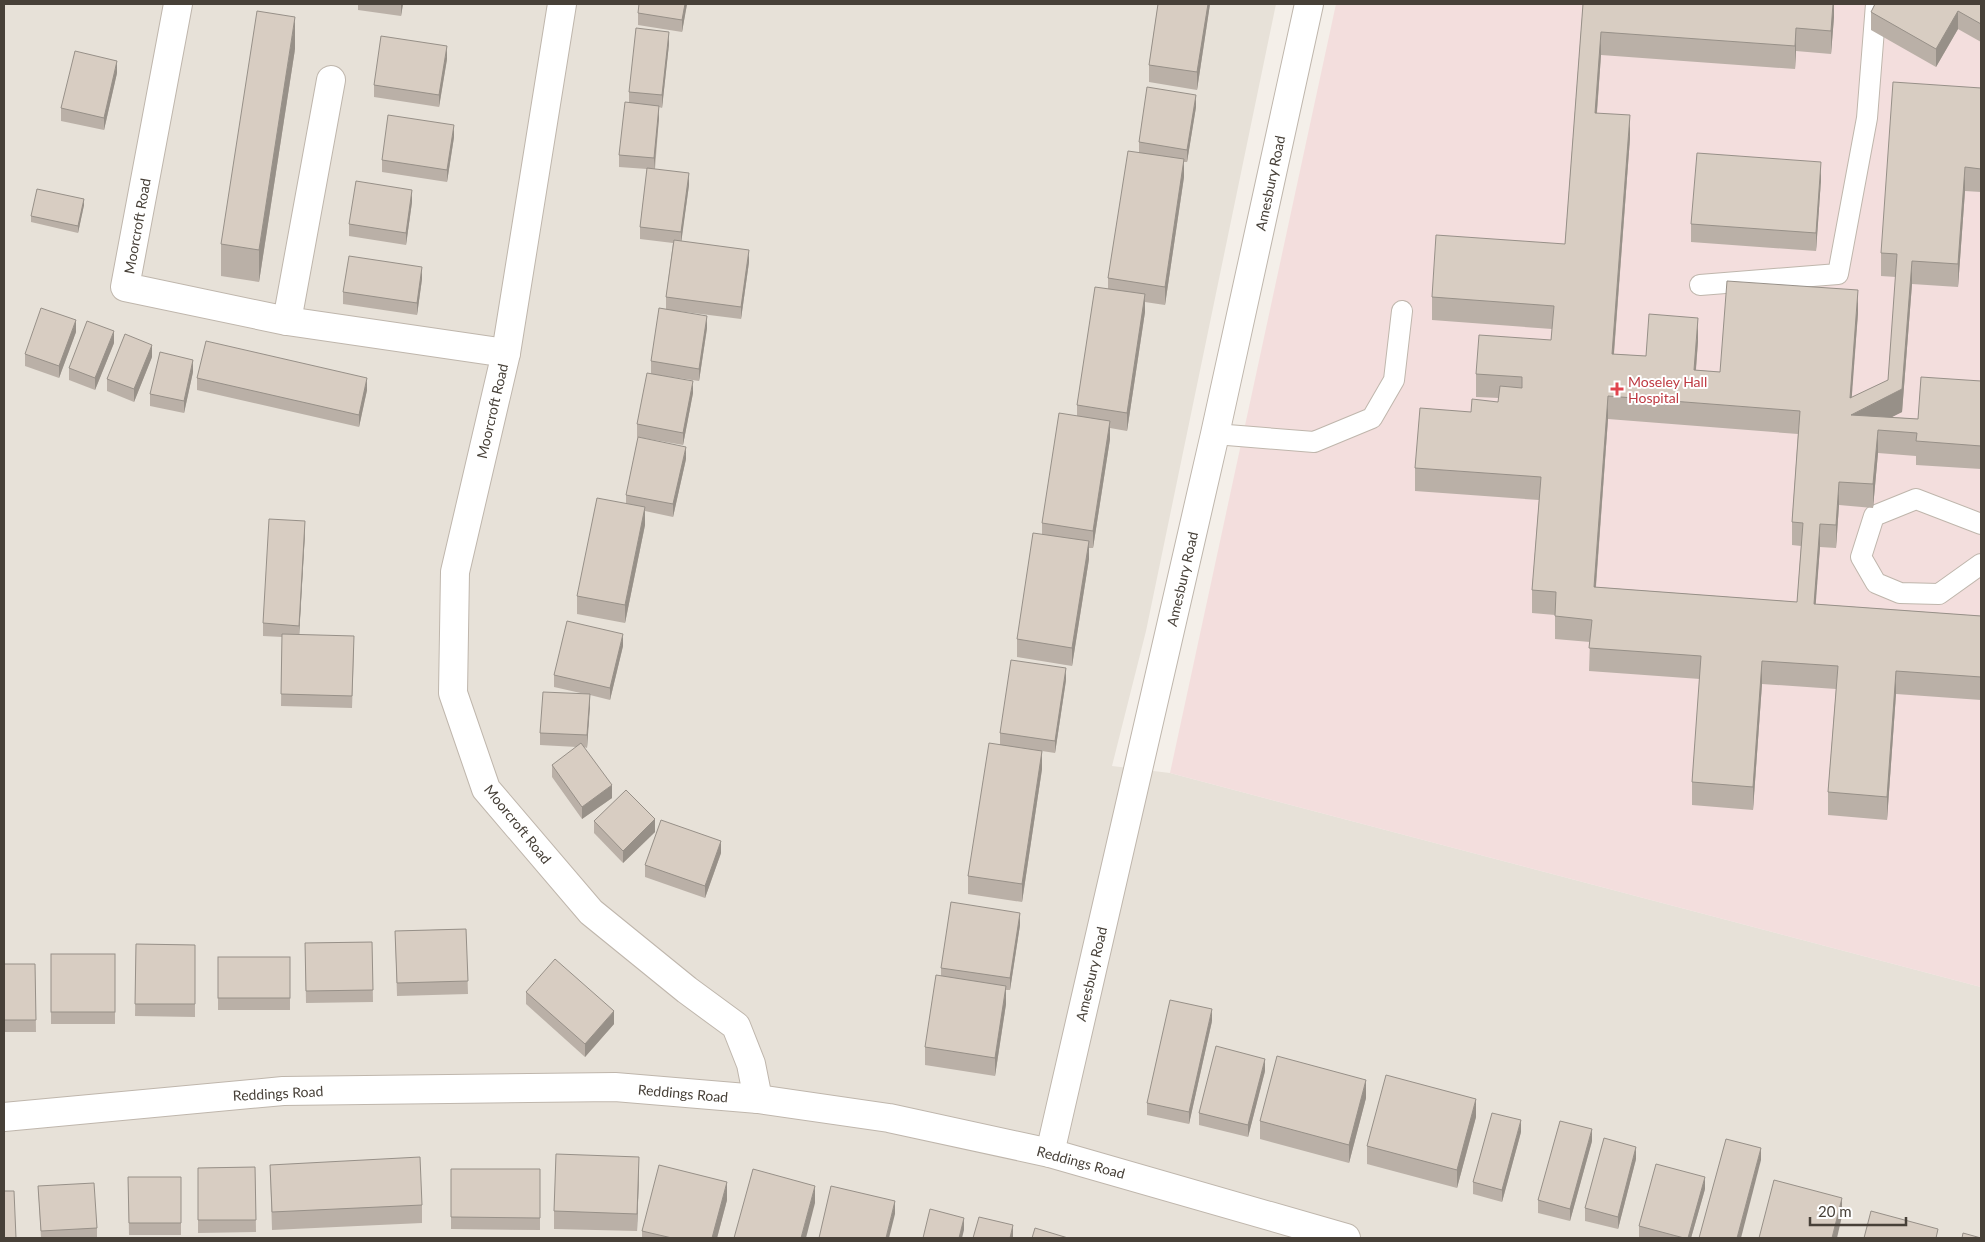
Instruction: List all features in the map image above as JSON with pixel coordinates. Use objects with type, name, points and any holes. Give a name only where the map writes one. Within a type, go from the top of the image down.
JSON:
[{"type":"street","name":"Moorcroft Road","points":[[178,4],[125,287],[287,321],[506,353]]},
{"type":"street","name":"Moorcroft Road","points":[[562,4],[506,353],[454,572],[452,693],[486,789],[591,912],[687,990],[736,1026],[751,1064],[758,1099]]},
{"type":"street","name":"Amesbury Road","points":[[1050,1153],[1215,434],[1309,4]]},
{"type":"street","points":[[287,321],[330,80]]},
{"type":"street","name":"Reddings Road","points":[[4,1117],[292,1091],[615,1087],[758,1099],[889,1118],[1050,1153],[1346,1238]]},
{"type":"lane","points":[[1700,285],[1838,274],[1867,118],[1876,4]]},
{"type":"lane","points":[[1215,434],[1314,442],[1372,418],[1394,380],[1402,311]]},
{"type":"lane","points":[[1981,524],[1916,500],[1874,516],[1861,556],[1876,583],[1900,593],[1939,594],[1981,564]]},
{"type":"shaded area","points":[[4,4],[1276,4],[1146,631],[1112,766],[1170,773],[1981,987],[1981,1238],[4,1238]]},
{"type":"shaded area","name":"Moseley Hall Hospital","points":[[1336,4],[1981,4],[1981,987],[1170,773]]},
{"type":"building","points":[[639,4],[685,4],[682,20],[638,13]]},
{"type":"building","points":[[1158,4],[1208,4],[1197,72],[1149,65]]},
{"type":"building","points":[[1583,4],[1833,4],[1831,31],[1796,28],[1795,46],[1601,32],[1595,113],[1630,115],[1612,354],[1646,356],[1649,314],[1698,318],[1694,370],[1720,372],[1727,281],[1858,290],[1850,398],[1888,380],[1897,254],[1881,253],[1893,82],[1981,88],[1981,169],[1965,167],[1958,264],[1912,261],[1902,389],[1851,415],[1918,419],[1921,377],[1981,381],[1981,446],[1916,441],[1917,433],[1878,430],[1873,484],[1839,482],[1836,525],[1820,524],[1814,604],[1981,616],[1981,677],[1896,671],[1887,797],[1828,792],[1838,666],[1762,661],[1753,787],[1692,782],[1701,656],[1589,648],[1592,620],[1555,616],[1556,592],[1532,590],[1541,477],[1415,468],[1420,408],[1471,412],[1472,399],[1498,402],[1500,386],[1522,388],[1522,377],[1476,374],[1479,335],[1551,340],[1554,306],[1432,297],[1436,235],[1565,244]],"holes":[[[1608,396],[1800,411],[1792,522],[1803,523],[1797,602],[1594,587]]]},
{"type":"building","points":[[1875,4],[1981,4],[1981,24],[1958,11],[1936,49],[1871,12]]},
{"type":"building","points":[[257,11],[295,17],[259,250],[221,244]]},
{"type":"building","points":[[636,28],[669,32],[662,95],[629,92]]},
{"type":"building","points":[[381,36],[447,46],[439,95],[374,85]]},
{"type":"building","points":[[75,51],[117,61],[104,118],[61,108]]},
{"type":"building","points":[[1147,87],[1196,95],[1187,150],[1139,142]]},
{"type":"building","points":[[625,102],[659,106],[654,158],[619,155]]},
{"type":"building","points":[[388,115],[454,125],[447,170],[382,160]]},
{"type":"building","points":[[1128,151],[1184,159],[1165,287],[1108,278]]},
{"type":"building","points":[[1697,153],[1821,162],[1816,233],[1691,224]]},
{"type":"building","points":[[647,168],[689,173],[681,232],[640,227]]},
{"type":"building","points":[[356,181],[412,190],[406,233],[349,224]]},
{"type":"building","points":[[37,189],[84,199],[78,226],[31,216]]},
{"type":"building","points":[[674,240],[749,250],[741,307],[666,297]]},
{"type":"building","points":[[349,256],[422,267],[417,303],[343,292]]},
{"type":"building","points":[[1095,287],[1145,294],[1127,413],[1077,405]]},
{"type":"building","points":[[41,308],[76,320],[59,366],[25,354]]},
{"type":"building","points":[[659,308],[707,316],[699,369],[651,361]]},
{"type":"building","points":[[87,321],[114,331],[95,378],[69,368]]},
{"type":"building","points":[[125,334],[152,345],[134,389],[107,379]]},
{"type":"building","points":[[206,341],[367,378],[359,415],[197,378]]},
{"type":"building","points":[[160,352],[193,360],[184,401],[150,394]]},
{"type":"building","points":[[647,373],[693,381],[683,433],[637,424]]},
{"type":"building","points":[[1059,413],[1110,421],[1093,531],[1042,523]]},
{"type":"building","points":[[638,437],[686,447],[673,504],[626,495]]},
{"type":"building","points":[[597,498],[645,507],[625,605],[577,596]]},
{"type":"building","points":[[269,519],[305,521],[299,626],[263,623]]},
{"type":"building","points":[[1033,533],[1089,541],[1072,648],[1017,639]]},
{"type":"building","points":[[567,621],[623,634],[610,688],[554,675]]},
{"type":"building","points":[[282,634],[354,636],[352,696],[281,694]]},
{"type":"building","points":[[1011,660],[1066,668],[1055,741],[1000,733]]},
{"type":"building","points":[[543,692],[590,694],[587,735],[540,733]]},
{"type":"building","points":[[581,743],[612,785],[582,807],[552,765]]},
{"type":"building","points":[[989,743],[1042,751],[1022,884],[968,876]]},
{"type":"building","points":[[626,790],[655,819],[623,851],[594,821]]},
{"type":"building","points":[[661,820],[721,841],[705,886],[645,865]]},
{"type":"building","points":[[951,902],[1020,913],[1010,978],[941,968]]},
{"type":"building","points":[[466,929],[468,981],[397,983],[395,931]]},
{"type":"building","points":[[372,942],[373,990],[306,991],[305,943]]},
{"type":"building","points":[[136,944],[195,945],[195,1004],[135,1004]]},
{"type":"building","points":[[51,954],[115,954],[115,1012],[51,1012]]},
{"type":"building","points":[[218,957],[290,957],[290,998],[218,998]]},
{"type":"building","points":[[555,959],[614,1011],[585,1044],[526,992]]},
{"type":"building","points":[[4,964],[35,964],[36,1020],[4,1020]]},
{"type":"building","points":[[936,975],[1006,986],[995,1058],[925,1047]]},
{"type":"building","points":[[1170,1000],[1212,1009],[1189,1112],[1147,1103]]},
{"type":"building","points":[[1216,1046],[1265,1059],[1248,1125],[1199,1113]]},
{"type":"building","points":[[1277,1056],[1366,1080],[1349,1145],[1260,1121]]},
{"type":"building","points":[[1386,1075],[1476,1099],[1457,1170],[1367,1146]]},
{"type":"building","points":[[1492,1113],[1521,1120],[1502,1190],[1473,1182]]},
{"type":"building","points":[[1560,1121],[1592,1129],[1570,1209],[1538,1200]]},
{"type":"building","points":[[1604,1138],[1636,1147],[1618,1217],[1585,1208]]},
{"type":"building","points":[[1726,1139],[1761,1148],[1737,1238],[1699,1238]]},
{"type":"building","points":[[556,1154],[639,1157],[637,1214],[554,1211]]},
{"type":"building","points":[[420,1157],[422,1205],[272,1212],[270,1165]]},
{"type":"building","points":[[1656,1164],[1705,1177],[1688,1238],[1639,1226]]},
{"type":"building","points":[[659,1165],[727,1182],[712,1238],[672,1238],[642,1231]]},
{"type":"building","points":[[255,1167],[256,1220],[198,1220],[198,1168]]},
{"type":"building","points":[[451,1169],[540,1169],[540,1218],[451,1217]]},
{"type":"building","points":[[753,1169],[815,1186],[801,1238],[734,1238]]},
{"type":"building","points":[[128,1177],[181,1177],[181,1223],[129,1223]]},
{"type":"building","points":[[1774,1180],[1842,1198],[1832,1238],[1759,1238]]},
{"type":"building","points":[[94,1183],[97,1228],[41,1231],[38,1186]]},
{"type":"building","points":[[831,1186],[895,1201],[886,1238],[819,1238]]},
{"type":"building","points":[[4,1191],[14,1191],[16,1238],[4,1238]]},
{"type":"building","points":[[930,1209],[964,1218],[959,1238],[923,1238]]},
{"type":"building","points":[[1871,1211],[1938,1229],[1936,1238],[1864,1238]]},
{"type":"building","points":[[979,1217],[1013,1225],[1010,1238],[973,1238]]},
{"type":"building","points":[[1035,1228],[1068,1238],[1032,1238]]},
{"type":"building","points":[[1963,1233],[1981,1238],[1962,1238]]},
{"type":"place","name":"Moseley Hall Hospital","points":[[1617,389]]}]
